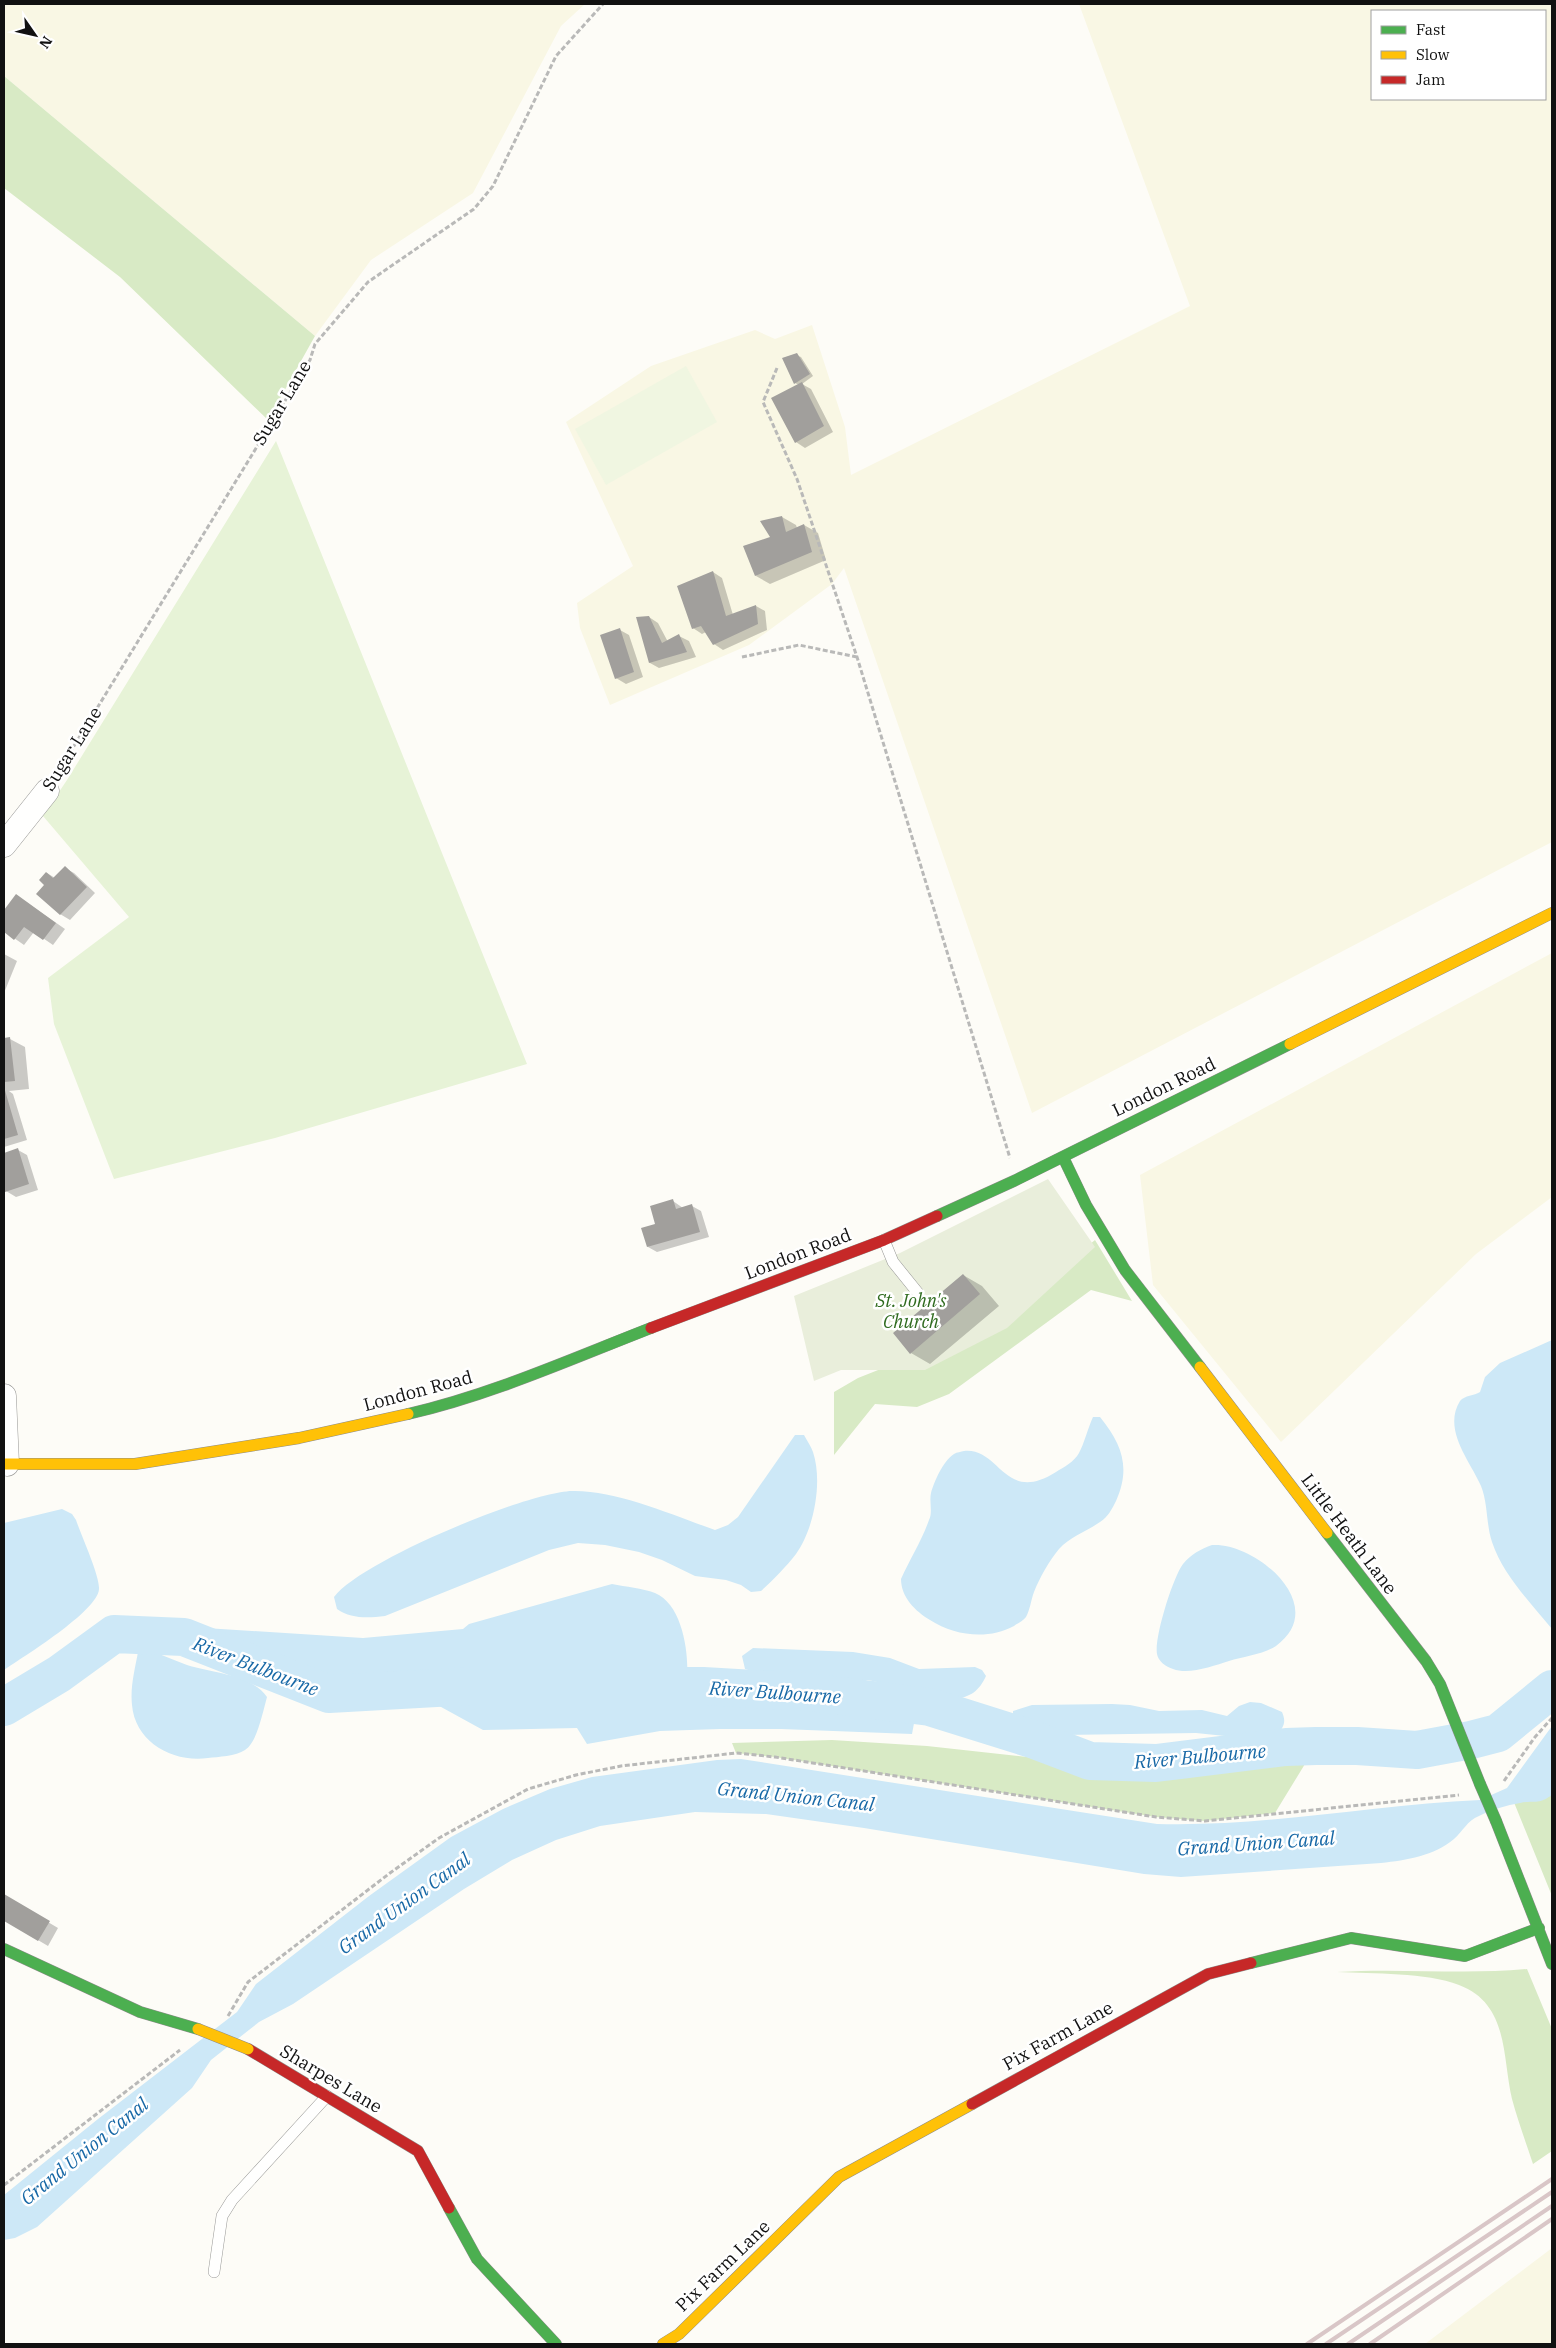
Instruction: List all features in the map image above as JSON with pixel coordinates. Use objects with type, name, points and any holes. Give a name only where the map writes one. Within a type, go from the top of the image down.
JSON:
[{"type":"street","name":"Sugar Lane","points":[[4,845],[47,791]]},
{"type":"street","name":"London Road","points":[[5,1464],[135,1464],[299,1438],[438,1407],[499,1386],[884,1240],[1063,1157],[1552,913]]},
{"type":"street","name":"Little Heath Lane","points":[[1063,1157],[1086,1205],[1125,1270],[1426,1661],[1440,1684],[1552,1964]]},
{"type":"street","points":[[4,1396],[5,1464]]},
{"type":"street","name":"Pix Farm Lane","points":[[663,2344],[679,2334],[839,2177],[1208,1974],[1351,1938],[1465,1956],[1539,1928]]},
{"type":"street","name":"Sharpes Lane","points":[[4,1949],[140,2012],[198,2029],[248,2049],[418,2150],[477,2259],[556,2344]]},
{"type":"lane","points":[[884,1240],[893,1262],[918,1293]]},
{"type":"lane","points":[[214,2272],[222,2216],[232,2200],[327,2096]]},
{"type":"path","name":"Sugar Lane","points":[[47,791],[310,360],[315,344],[368,282],[474,209],[493,186],[556,56],[602,4]]},
{"type":"path","points":[[777,368],[763,402],[797,479],[857,657],[1016,1180]]},
{"type":"path","points":[[742,657],[799,645],[857,657]]},
{"type":"path","points":[[1502,1785],[1535,1737],[1552,1718]]},
{"type":"path","points":[[222,2021],[228,2016],[248,1982],[390,1872],[439,1838],[528,1789],[576,1775],[622,1766],[736,1753],[775,1757],[1156,1817],[1205,1821],[1462,1795]]},
{"type":"path","points":[[4,2184],[188,2044]]},
{"type":"shaded area","points":[[4,4],[585,4],[561,26],[473,193],[371,260],[315,336],[4,76]]},
{"type":"shaded area","points":[[1079,4],[1552,4],[1552,842],[1032,1113],[844,568],[832,584],[749,645],[610,705],[580,628],[577,603],[633,566],[566,422],[651,366],[755,330],[775,339],[812,325],[845,427],[851,475],[1190,306]]},
{"type":"shaded area","points":[[1552,953],[1552,1197],[1476,1254],[1281,1442],[1153,1285],[1140,1175]]},
{"type":"shaded area","points":[[1552,2248],[1552,2344],[1425,2344]]},
{"type":"green space","points":[[4,76],[315,336],[268,420],[120,277],[4,188]]},
{"type":"green space","points":[[686,366],[717,422],[606,485],[575,429]]},
{"type":"green space","points":[[276,441],[527,1064],[275,1138],[114,1179],[54,1024],[48,978],[129,917],[43,816]]},
{"type":"green space","name":"St. John's Church","points":[[1048,1179],[1095,1247],[1007,1328],[925,1370],[841,1370],[814,1381],[794,1296],[900,1253]]},
{"type":"green space","points":[[1095,1240],[1132,1301],[1091,1290],[949,1394],[917,1407],[875,1404],[834,1455],[834,1392],[858,1378],[969,1334],[1039,1286]]},
{"type":"green space","points":[[832,1740],[927,1746],[1036,1758],[1156,1763],[1286,1747],[1316,1746],[1275,1813],[1205,1821],[1156,1817],[775,1757],[736,1753],[732,1743]]},
{"type":"green space","points":[[1552,1786],[1552,1896],[1511,1795]]},
{"type":"green space","points":[[1527,1969],[1552,2029],[1552,2151],[1533,2164],[1512,2099],[1500,2033],[1495,2018],[1487,2005],[1475,1994],[1459,1985],[1446,1981],[1399,1974],[1337,1972],[1503,1971]]},
{"type":"water","points":[[1552,1340],[1552,1629],[1518,1588],[1497,1554],[1490,1535],[1481,1486],[1460,1445],[1454,1423],[1455,1412],[1460,1401],[1480,1392],[1485,1377],[1500,1363]]},
{"type":"water","points":[[1093,1417],[1100,1417],[1119,1447],[1123,1467],[1121,1489],[1110,1513],[1105,1518],[1068,1541],[1055,1554],[1039,1581],[1026,1617],[1014,1626],[1004,1630],[993,1633],[972,1634],[950,1630],[919,1612],[906,1598],[901,1579],[930,1517],[931,1493],[934,1483],[950,1457],[955,1453],[964,1451],[976,1452],[986,1457],[1014,1479],[1025,1482],[1039,1480],[1072,1462],[1083,1445]]},
{"type":"water","points":[[795,1435],[804,1435],[813,1452],[816,1464],[817,1491],[812,1519],[808,1532],[796,1554],[761,1591],[751,1592],[741,1585],[726,1580],[695,1576],[662,1560],[639,1552],[605,1545],[578,1543],[549,1550],[385,1616],[354,1616],[337,1609],[334,1597],[350,1582],[376,1565],[409,1548],[484,1515],[550,1494],[572,1491],[589,1492],[626,1499],[715,1530],[728,1525],[738,1517]]},
{"type":"water","points":[[62,1509],[72,1514],[76,1520],[99,1583],[99,1589],[95,1598],[74,1621],[4,1670],[4,1523]]},
{"type":"water","points":[[1212,1545],[1230,1547],[1248,1554],[1266,1565],[1281,1579],[1292,1596],[1295,1613],[1291,1630],[1271,1649],[1201,1669],[1179,1671],[1168,1667],[1159,1659],[1157,1654],[1158,1635],[1165,1608],[1174,1581],[1183,1564],[1196,1552]]},
{"type":"water","points":[[612,1584],[655,1593],[672,1607],[678,1618],[685,1642],[687,1677],[530,1675],[344,1682],[314,1678],[202,1636],[205,1628],[363,1638],[463,1629],[469,1624]]},
{"type":"water","points":[[753,1648],[853,1652],[890,1658],[919,1669],[975,1667],[982,1670],[986,1676],[974,1692],[965,1697],[954,1699],[868,1680],[831,1682],[762,1674],[745,1669],[742,1656]]},
{"type":"water","points":[[147,1649],[187,1665],[230,1675],[251,1683],[260,1689],[267,1697],[259,1726],[249,1746],[245,1750],[232,1755],[195,1759],[169,1753],[148,1739],[140,1730],[132,1705],[133,1678],[138,1652]]},
{"type":"water","points":[[1552,1683],[1552,1697],[1495,1749],[1484,1733]]},
{"type":"water","points":[[672,1692],[760,1696],[840,1709],[915,1718],[912,1734],[781,1729],[720,1729],[660,1731],[587,1744],[577,1728],[483,1730],[432,1702],[563,1694]]},
{"type":"water","points":[[1250,1702],[1261,1703],[1282,1712],[1283,1725],[1275,1737],[1254,1739],[1196,1733],[1064,1735],[1043,1733],[1016,1725],[1013,1718],[1013,1711],[1032,1705],[1112,1704],[1130,1705],[1159,1711],[1202,1710],[1227,1716],[1239,1706]]},
{"type":"water","name":"Grand Union Canal","points":[[1552,1726],[1552,1795],[1540,1801],[1510,1805],[1479,1816],[1468,1823],[1454,1839],[1438,1850],[1410,1859],[1381,1863],[1181,1877],[1144,1874],[864,1828],[766,1814],[695,1812],[600,1826],[556,1840],[512,1860],[464,1889],[293,2004],[259,2022],[211,2060],[192,2088],[37,2227],[15,2238],[4,2240],[4,2195],[98,2119],[237,2012],[256,1984],[369,1896],[451,1837],[503,1809],[550,1789],[592,1777],[717,1760],[741,1759],[1157,1824],[1238,1822],[1480,1800],[1507,1788]]},
{"type":"building","points":[[797,353],[810,374],[794,384],[782,358]]},
{"type":"building","points":[[802,382],[824,426],[795,443],[771,398]]},
{"type":"building","points":[[782,516],[786,532],[804,524],[812,552],[755,576],[743,546],[770,537],[760,521]]},
{"type":"building","points":[[713,571],[726,616],[756,605],[758,624],[713,645],[701,626],[692,629],[677,586]]},
{"type":"building","points":[[649,616],[662,643],[679,634],[687,652],[649,663],[636,617]]},
{"type":"building","points":[[620,628],[634,672],[615,679],[600,635]]},
{"type":"building","points":[[65,866],[87,887],[60,915],[36,894],[44,885],[39,880],[46,872],[53,878]]},
{"type":"building","points":[[16,894],[56,923],[43,940],[24,927],[14,940],[4,932],[4,910]]},
{"type":"building","points":[[10,1037],[15,1081],[4,1082],[4,1038]]},
{"type":"building","points":[[4,1087],[18,1135],[4,1139]]},
{"type":"building","points":[[18,1148],[29,1184],[5,1192],[4,1153]]},
{"type":"building","points":[[673,1199],[676,1209],[692,1204],[700,1232],[647,1247],[641,1228],[655,1224],[650,1206]]},
{"type":"building","name":"St. John's Church","points":[[963,1274],[980,1294],[910,1354],[893,1333]]},
{"type":"building","points":[[4,1894],[50,1921],[38,1941],[4,1921]]},
{"type":"waterway","name":"River Bulbourne","points":[[4,1707],[59,1674],[114,1634],[184,1637],[329,1694],[472,1686],[703,1686],[808,1692],[930,1707],[1032,1739],[1090,1761],[1156,1763],[1286,1747],[1357,1746],[1417,1750],[1498,1733],[1552,1689]]},
{"type":"railway","points":[[1307,2344],[1552,2179]]},
{"type":"railway","points":[[1326,2344],[1552,2192]]},
{"type":"railway","points":[[1348,2344],[1552,2206]]},
{"type":"railway","points":[[1370,2344],[1552,2219]]},
{"type":"traffic: fast","points":[[937,1216],[1016,1180],[1290,1044]]},
{"type":"traffic: fast","points":[[1063,1157],[1086,1205],[1125,1270],[1200,1367]]},
{"type":"traffic: fast","points":[[408,1414],[500,1387],[651,1328]]},
{"type":"traffic: fast","points":[[1327,1533],[1426,1661],[1440,1684],[1480,1784]]},
{"type":"traffic: fast","points":[[1480,1784],[1496,1821]]},
{"type":"traffic: fast","points":[[1496,1821],[1552,1964]]},
{"type":"traffic: fast","points":[[1251,1963],[1351,1938],[1465,1956],[1539,1928]]},
{"type":"traffic: fast","points":[[4,1949],[140,2012],[198,2029]]},
{"type":"traffic: fast","points":[[449,2208],[477,2259],[556,2344]]},
{"type":"traffic: slow","points":[[1290,1044],[1552,913]]},
{"type":"traffic: slow","points":[[1200,1367],[1327,1533]]},
{"type":"traffic: slow","points":[[4,1464],[135,1464],[299,1438],[408,1414]]},
{"type":"traffic: slow","points":[[198,2029],[248,2049]]},
{"type":"traffic: slow","points":[[663,2344],[679,2334],[839,2177],[972,2104]]},
{"type":"traffic: jam","points":[[651,1328],[884,1240],[937,1216]]},
{"type":"traffic: jam","points":[[972,2104],[1208,1974],[1251,1963]]},
{"type":"traffic: jam","points":[[248,2049],[418,2151],[449,2208]]}]
